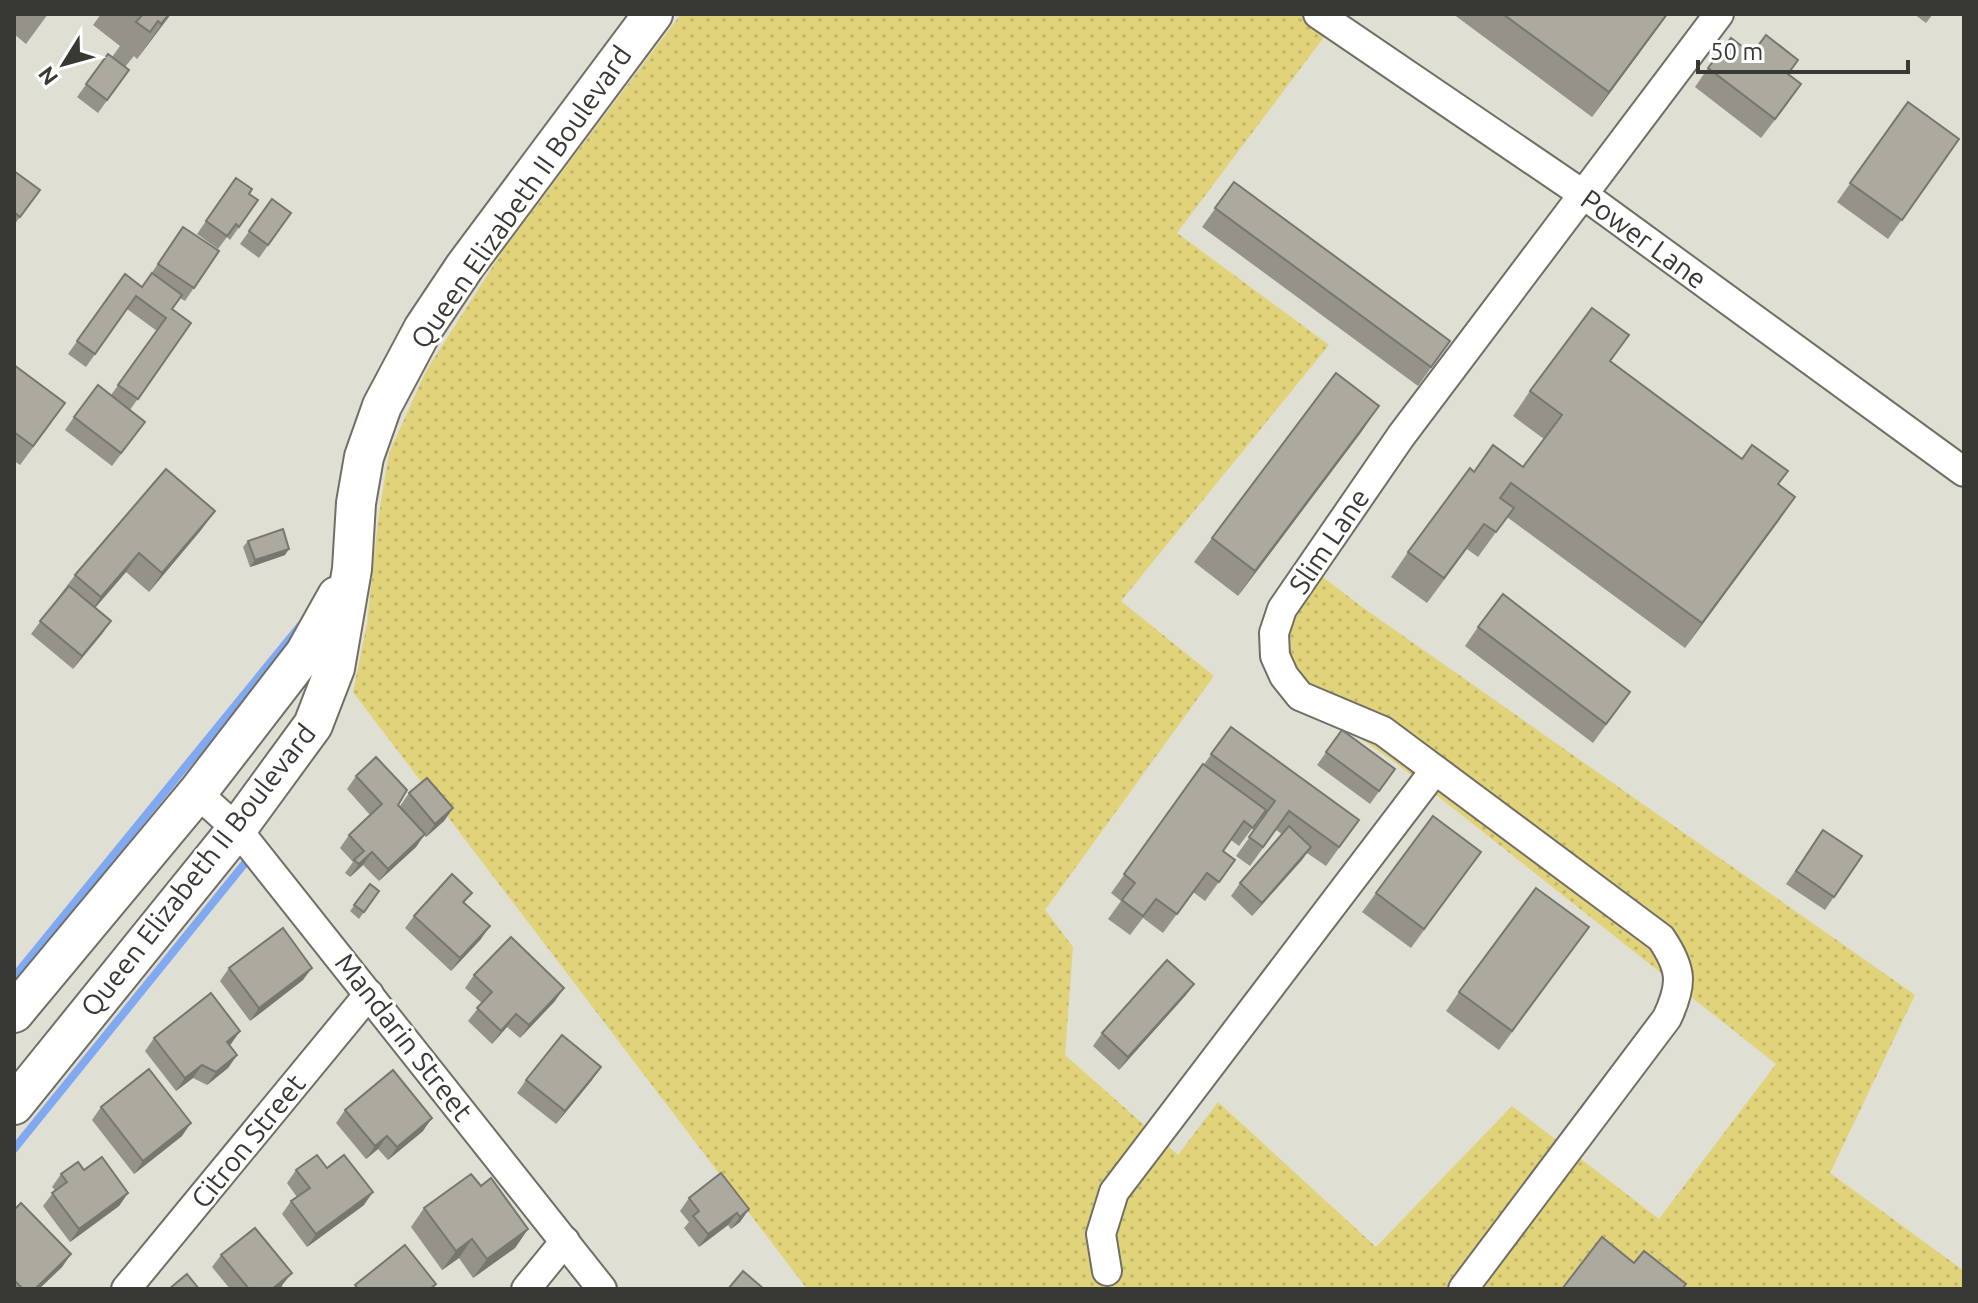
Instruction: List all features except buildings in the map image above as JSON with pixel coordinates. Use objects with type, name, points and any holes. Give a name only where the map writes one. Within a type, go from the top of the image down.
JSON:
[{"type":"street","name":"Queen Elizabeth II Boulevard","points":[[14,1105],[237,829],[313,725],[335,668],[352,569],[356,503],[364,457],[388,393],[423,329],[465,266],[653,14]]},
{"type":"street","name":"Power Lane","points":[[1318,14],[1584,195],[1964,472]]},
{"type":"street","name":"Slim Lane","points":[[1463,1289],[1667,1018],[1675,1001],[1680,973],[1675,958],[1661,938],[1383,731],[1300,696],[1284,676],[1275,656],[1274,633],[1282,609],[1401,436],[1719,14]]},
{"type":"street","name":"Queen Elizabeth II Boulevard","points":[[14,1013],[197,793],[305,653],[352,569]]},
{"type":"street","points":[[1107,1271],[1101,1234],[1114,1192],[1435,770]]},
{"type":"street","name":"Mandarin Street","points":[[197,793],[237,829],[602,1289]]},
{"type":"street","name":"Citron Street","points":[[126,1289],[369,994]]},
{"type":"street","points":[[526,1289],[565,1241]]},
{"type":"shaded area","points":[[681,14],[1311,14],[1330,29],[1177,233],[1329,345],[1121,601],[1214,676],[1045,910],[1073,947],[1065,1055],[1178,1155],[1218,1102],[1376,1247],[1512,1106],[1659,1219],[1776,1064],[1396,763],[1300,696],[1275,656],[1311,568],[1362,607],[1915,995],[1830,1173],[1964,1271],[1964,1289],[807,1289],[353,692],[367,624],[389,453],[426,371],[504,249]]},
{"type":"waterway","points":[[14,977],[300,626]]},
{"type":"waterway","points":[[14,1149],[245,863]]}]
